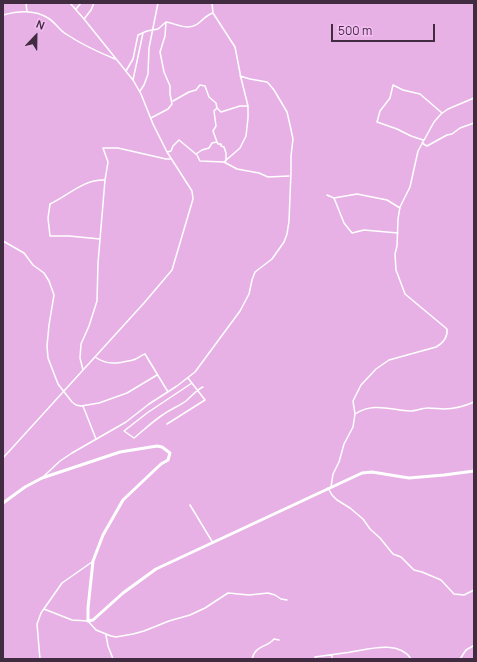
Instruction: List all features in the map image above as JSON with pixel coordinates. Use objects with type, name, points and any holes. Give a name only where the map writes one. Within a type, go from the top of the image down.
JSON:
[{"type":"main road","points":[[3,503],[25,487],[42,478],[131,449],[157,446],[162,447],[170,453],[168,460],[160,464],[123,500],[105,531],[93,561],[88,621],[93,620],[122,593],[161,566],[366,472],[409,478],[474,471]]},
{"type":"street","points":[[26,3],[27,12]]},
{"type":"street","points":[[3,458],[96,357],[162,282],[174,264],[193,199],[192,192],[167,152],[140,92],[133,80],[70,3]]},
{"type":"street","points":[[76,9],[81,3]]},
{"type":"street","points":[[84,19],[92,10],[94,3]]},
{"type":"street","points":[[140,92],[148,74],[149,48],[158,3]]},
{"type":"street","points":[[212,3],[213,13],[236,46],[240,76],[248,106],[248,125],[246,136],[240,148],[225,162]]},
{"type":"street","points":[[3,15],[19,11],[39,14],[48,18],[66,35],[115,59]]},
{"type":"street","points":[[166,22],[180,27],[188,27],[198,24],[213,13]]},
{"type":"street","points":[[126,71],[133,59],[138,37],[153,29],[158,29],[166,22]]},
{"type":"street","points":[[151,118],[172,106],[170,86],[164,72],[160,52],[165,36],[166,22]]},
{"type":"street","points":[[133,80],[143,33]]},
{"type":"street","points":[[42,478],[60,461],[126,422],[149,404],[188,378],[202,364],[240,311],[249,294],[255,272],[272,259],[284,242],[289,221],[292,134],[287,112],[274,90],[267,82],[240,76]]},
{"type":"street","points":[[172,102],[189,92],[196,90],[200,85],[206,88],[208,97],[216,103],[217,108],[221,112],[240,106],[248,106]]},
{"type":"street","points":[[423,140],[377,122],[380,112],[390,98],[393,85],[403,90],[420,94],[442,113]]},
{"type":"street","points":[[474,98],[442,113],[434,122],[423,140],[416,157],[410,187],[400,208],[398,219],[398,233],[394,258],[396,270],[403,291],[408,297],[446,327],[448,330],[447,335],[440,345],[392,359],[380,366],[366,379],[356,392],[353,401],[355,414],[353,427],[344,444],[339,462],[333,474],[330,488],[334,498],[361,517],[393,554],[401,557],[412,569],[439,579],[446,584],[454,594],[464,595],[474,590]]},
{"type":"street","points":[[217,108],[214,111],[216,126],[213,132],[218,144],[221,144],[221,146],[224,147],[226,152],[225,162]]},
{"type":"street","points":[[422,143],[427,146],[447,135],[452,134],[460,128],[474,123]]},
{"type":"street","points":[[167,152],[171,151],[180,140],[196,154],[202,162],[225,162],[238,169],[259,173],[268,177],[290,176]]},
{"type":"street","points":[[196,154],[208,148],[212,143],[217,142]]},
{"type":"street","points":[[83,370],[80,358],[80,344],[89,326],[97,301],[97,279],[104,180],[108,162],[103,148],[118,148],[171,159]]},
{"type":"street","points":[[100,239],[50,236],[48,217],[50,204],[86,183],[94,180],[104,180]]},
{"type":"street","points":[[327,195],[334,198],[358,194],[387,200],[400,208]]},
{"type":"street","points":[[334,198],[344,223],[351,232],[354,233],[368,230],[398,233]]},
{"type":"street","points":[[3,242],[24,254],[33,265],[44,273],[49,281],[54,295],[48,325],[48,355],[56,379],[74,404],[83,406],[99,403],[124,394],[157,375]]},
{"type":"street","points":[[96,357],[103,362],[119,364],[128,360],[134,360],[145,354],[157,375],[164,383],[168,392]]},
{"type":"street","points":[[167,424],[205,400],[188,378]]},
{"type":"street","points":[[192,384],[124,431],[134,438],[145,427],[187,400],[203,387]]},
{"type":"street","points":[[355,414],[366,408],[374,407],[412,411],[430,408],[442,410],[456,408],[474,402]]},
{"type":"street","points":[[83,406],[96,440]]},
{"type":"street","points":[[190,505],[213,543]]},
{"type":"street","points":[[40,659],[37,624],[38,618],[66,579],[93,561]]},
{"type":"street","points":[[44,609],[72,620],[88,621],[93,627],[106,634],[116,637],[144,631],[167,621],[178,619],[201,610],[228,593],[249,595],[268,593],[275,595],[280,599],[287,600]]},
{"type":"street","points":[[106,634],[108,646],[113,659]]},
{"type":"street","points":[[252,659],[255,652],[261,647],[274,639],[279,640]]},
{"type":"street","points":[[460,659],[466,650],[473,646]]},
{"type":"street","points":[[315,659],[315,657],[368,648],[390,648],[406,653],[411,659]]}]
